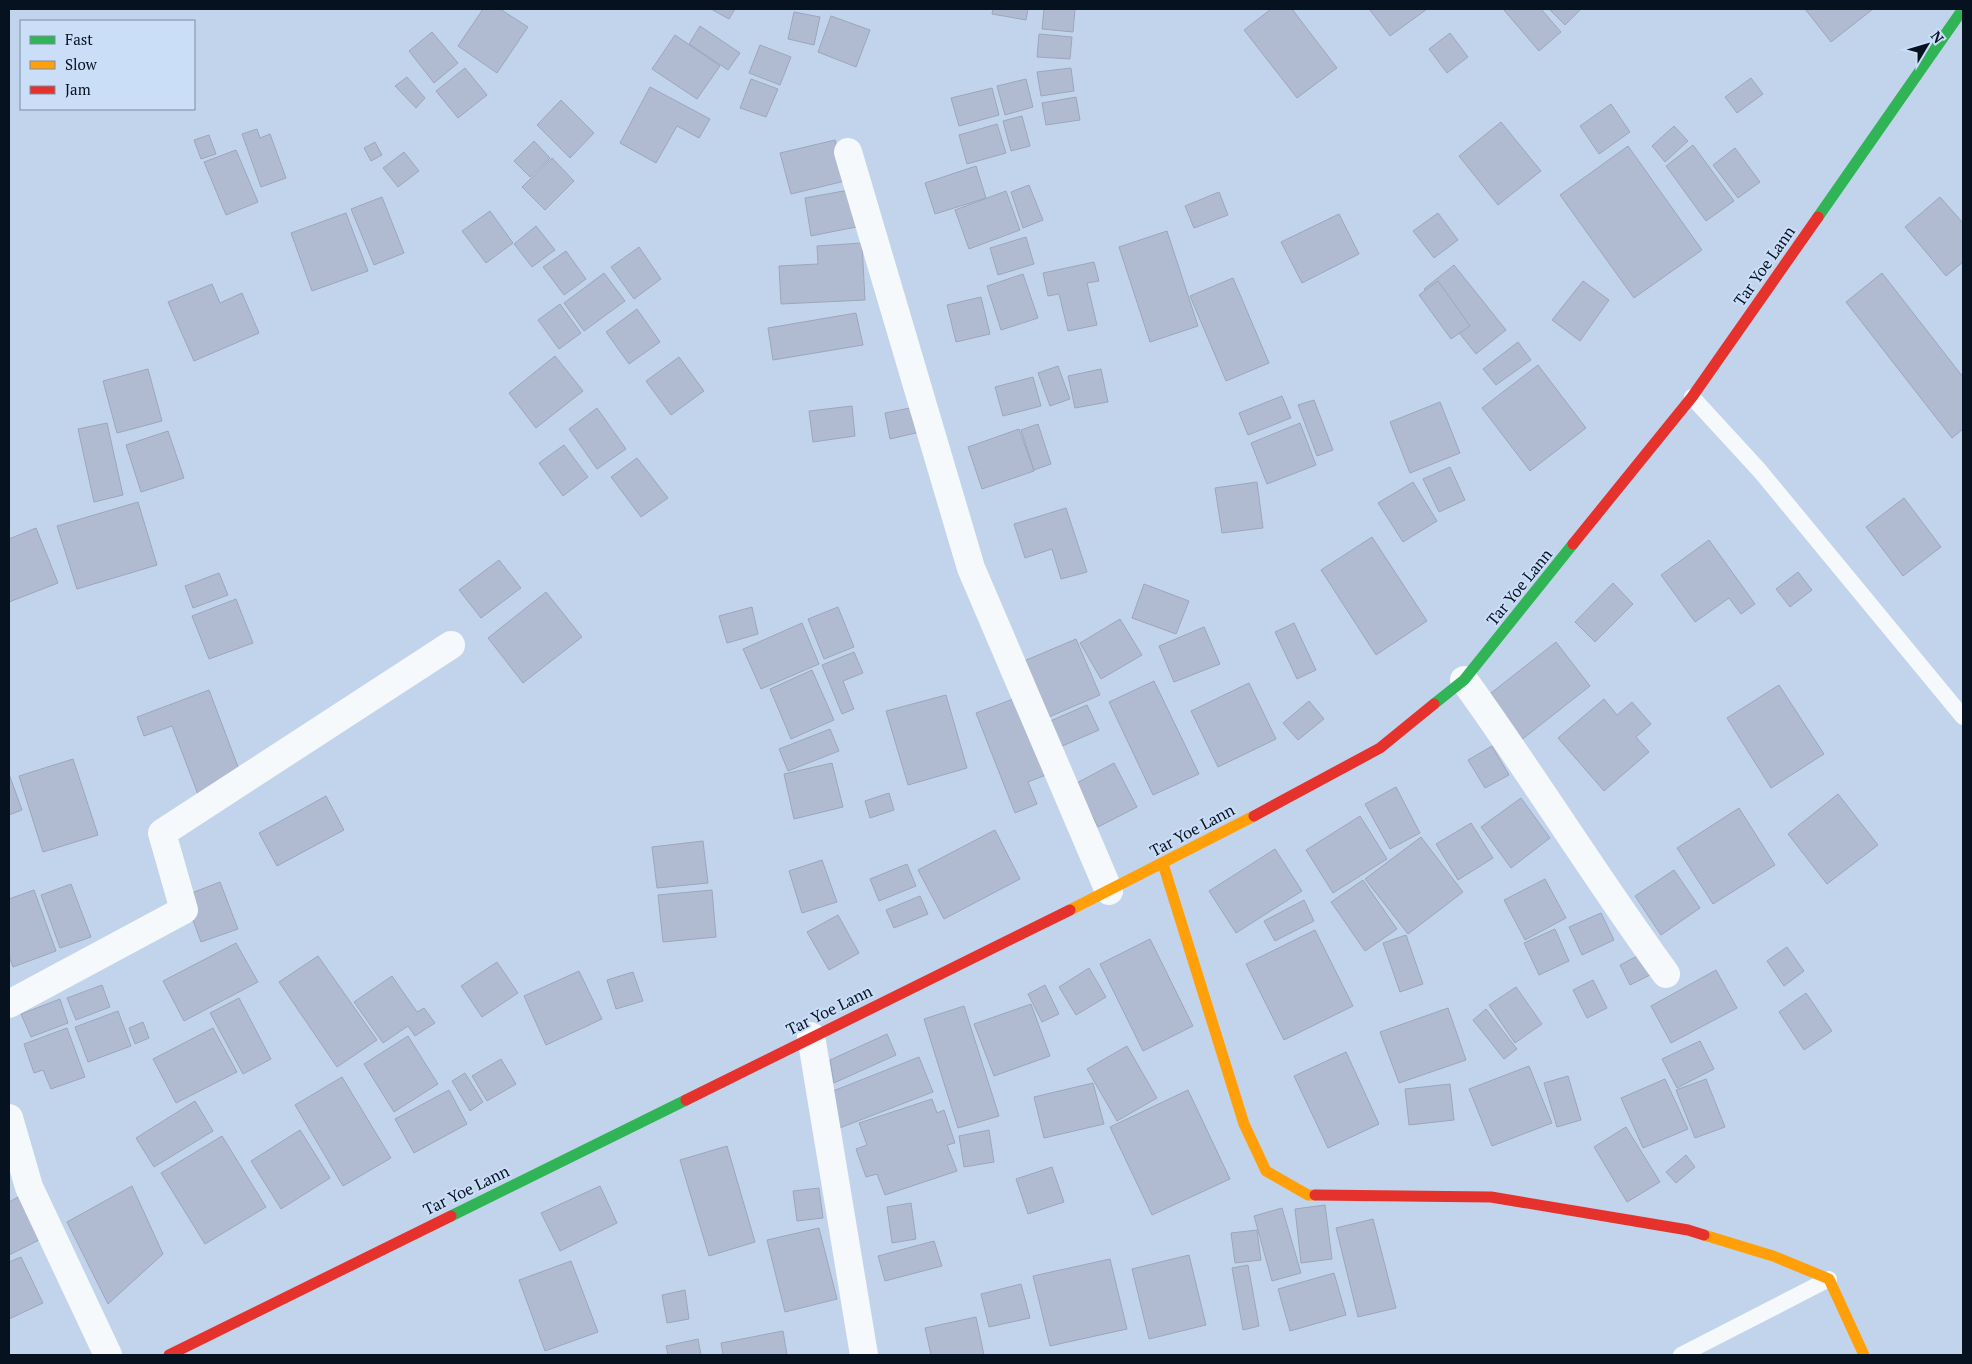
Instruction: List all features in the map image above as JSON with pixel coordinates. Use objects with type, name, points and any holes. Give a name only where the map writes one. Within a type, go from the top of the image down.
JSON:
[{"type":"main road","name":"Tar Yoe Lann","points":[[169,1355],[811,1036],[1163,864],[1380,748],[1464,680],[1692,397],[1963,9]]},
{"type":"main road","points":[[1163,864],[1244,1124],[1266,1171],[1308,1195],[1491,1197],[1688,1230],[1773,1256],[1829,1279],[1864,1355]]},
{"type":"street","points":[[848,152],[971,568],[1109,891]]},
{"type":"street","points":[[9,1004],[184,910],[162,833],[451,645]]},
{"type":"street","points":[[1464,680],[1518,753],[1614,903],[1666,974]]},
{"type":"street","points":[[811,1036],[864,1355]]},
{"type":"street","points":[[9,1118],[29,1187],[108,1355]]},
{"type":"lane","points":[[1692,397],[1760,471],[1963,717]]},
{"type":"lane","points":[[1682,1355],[1829,1279]]},
{"type":"building","points":[[483,9],[500,9],[528,27],[497,73],[458,46]]},
{"type":"building","points":[[711,9],[735,9],[729,19]]},
{"type":"building","points":[[993,9],[1028,9],[1026,20],[992,14]]},
{"type":"building","points":[[1044,9],[1075,9],[1073,32],[1042,29]]},
{"type":"building","points":[[1271,9],[1292,9],[1337,68],[1297,98],[1244,30]]},
{"type":"building","points":[[1369,9],[1427,9],[1390,36]]},
{"type":"building","points":[[1503,9],[1541,9],[1561,32],[1539,51]]},
{"type":"building","points":[[1549,9],[1581,9],[1565,25]]},
{"type":"building","points":[[1805,9],[1873,9],[1831,42]]},
{"type":"building","points":[[794,12],[820,17],[814,45],[788,39]]},
{"type":"building","points":[[831,16],[870,30],[856,67],[818,52]]},
{"type":"building","points":[[700,26],[740,53],[728,70],[689,44]]},
{"type":"building","points":[[432,32],[458,63],[434,83],[409,51]]},
{"type":"building","points":[[1450,33],[1468,57],[1447,73],[1429,49]]},
{"type":"building","points":[[1039,34],[1072,37],[1070,59],[1037,57]]},
{"type":"building","points":[[675,35],[720,66],[697,99],[652,69]]},
{"type":"building","points":[[760,45],[791,57],[780,85],[749,73]]},
{"type":"building","points":[[465,68],[487,95],[458,118],[436,91]]},
{"type":"building","points":[[1071,68],[1074,91],[1041,96],[1037,72]]},
{"type":"building","points":[[407,77],[425,98],[416,108],[395,86]]},
{"type":"building","points":[[1751,78],[1763,94],[1737,113],[1725,97]]},
{"type":"building","points":[[751,79],[778,89],[766,117],[740,108]]},
{"type":"building","points":[[1026,79],[1033,107],[1005,115],[997,86]]},
{"type":"building","points":[[650,87],[710,119],[699,138],[677,126],[656,163],[620,143]]},
{"type":"building","points":[[992,88],[999,115],[959,126],[951,98]]},
{"type":"building","points":[[1076,97],[1080,120],[1046,125],[1042,103]]},
{"type":"building","points":[[561,100],[594,133],[570,158],[537,125]]},
{"type":"building","points":[[1611,104],[1630,132],[1599,154],[1580,126]]},
{"type":"building","points":[[1022,116],[1030,146],[1011,151],[1003,121]]},
{"type":"building","points":[[1501,122],[1541,171],[1498,205],[1459,156]]},
{"type":"building","points":[[997,124],[1006,153],[967,164],[959,135]]},
{"type":"building","points":[[1674,126],[1688,141],[1665,162],[1652,146]]},
{"type":"building","points":[[257,129],[260,138],[270,134],[286,178],[261,187],[242,134]]},
{"type":"building","points":[[209,135],[216,154],[201,159],[194,140]]},
{"type":"building","points":[[835,140],[845,181],[791,194],[780,153]]},
{"type":"building","points":[[534,141],[550,158],[530,177],[514,161]]},
{"type":"building","points":[[375,142],[382,155],[371,161],[364,148]]},
{"type":"building","points":[[1693,145],[1734,201],[1706,221],[1666,166]]},
{"type":"building","points":[[1628,146],[1702,250],[1634,298],[1560,195]]},
{"type":"building","points":[[1735,148],[1760,182],[1738,198],[1713,165]]},
{"type":"building","points":[[236,150],[258,202],[226,215],[204,162]]},
{"type":"building","points":[[404,152],[419,171],[398,187],[383,168]]},
{"type":"building","points":[[552,158],[574,181],[545,210],[522,187]]},
{"type":"building","points":[[976,166],[986,198],[935,214],[925,183]]},
{"type":"building","points":[[1029,185],[1043,220],[1023,228],[1011,192]]},
{"type":"building","points":[[849,190],[856,227],[811,236],[805,198]]},
{"type":"building","points":[[1006,191],[1020,230],[969,249],[955,210]]},
{"type":"building","points":[[1219,192],[1228,215],[1194,228],[1185,206]]},
{"type":"building","points":[[382,197],[404,253],[374,265],[351,209]]},
{"type":"building","points":[[1940,197],[1963,223],[1963,262],[1946,276],[1905,227]]},
{"type":"building","points":[[490,211],[513,243],[486,263],[462,231]]},
{"type":"building","points":[[346,213],[368,271],[312,291],[291,233]]},
{"type":"building","points":[[1438,213],[1458,240],[1434,258],[1413,231]]},
{"type":"building","points":[[1339,214],[1359,254],[1302,283],[1281,242]]},
{"type":"building","points":[[536,226],[555,250],[532,267],[514,244]]},
{"type":"building","points":[[1167,231],[1198,326],[1150,342],[1119,247]]},
{"type":"building","points":[[1026,237],[1034,264],[998,275],[990,248]]},
{"type":"building","points":[[862,243],[865,300],[781,304],[779,266],[818,264],[817,246]]},
{"type":"building","points":[[639,247],[661,279],[634,299],[611,267]]},
{"type":"building","points":[[566,251],[586,279],[564,295],[543,267]]},
{"type":"building","points":[[1094,262],[1099,281],[1087,283],[1097,325],[1068,331],[1059,294],[1048,296],[1043,273]]},
{"type":"building","points":[[1454,265],[1506,330],[1476,354],[1424,289]]},
{"type":"building","points":[[604,273],[625,301],[584,331],[564,303]]},
{"type":"building","points":[[1882,273],[1963,377],[1963,429],[1952,438],[1846,302]]},
{"type":"building","points":[[1023,274],[1038,318],[1001,330],[987,286]]},
{"type":"building","points":[[1233,278],[1269,363],[1226,381],[1190,296]]},
{"type":"building","points":[[1438,281],[1470,326],[1451,339],[1419,295]]},
{"type":"building","points":[[1583,281],[1609,300],[1580,341],[1552,320]]},
{"type":"building","points":[[212,284],[220,303],[242,293],[259,333],[194,361],[168,302]]},
{"type":"building","points":[[981,297],[990,334],[956,342],[947,305]]},
{"type":"building","points":[[560,304],[581,333],[559,349],[538,320]]},
{"type":"building","points":[[637,309],[660,342],[629,364],[606,332]]},
{"type":"building","points":[[856,313],[863,345],[773,360],[768,328]]},
{"type":"building","points":[[1518,342],[1531,360],[1496,385],[1483,369]]},
{"type":"building","points":[[555,356],[583,391],[536,428],[509,393]]},
{"type":"building","points":[[679,357],[704,391],[671,415],[646,381]]},
{"type":"building","points":[[1538,365],[1586,428],[1530,471],[1482,408]]},
{"type":"building","points":[[1058,366],[1070,399],[1050,406],[1038,373]]},
{"type":"building","points":[[148,369],[162,421],[117,433],[103,381]]},
{"type":"building","points":[[1101,369],[1108,402],[1075,408],[1068,376]]},
{"type":"building","points":[[1033,377],[1041,406],[1003,416],[995,387]]},
{"type":"building","points":[[1282,396],[1291,418],[1248,435],[1239,413]]},
{"type":"building","points":[[1314,400],[1333,450],[1317,456],[1298,405]]},
{"type":"building","points":[[1440,402],[1460,453],[1410,473],[1390,422]]},
{"type":"building","points":[[852,406],[855,436],[813,442],[809,411]]},
{"type":"building","points":[[915,407],[920,432],[890,439],[885,413]]},
{"type":"building","points":[[597,408],[626,449],[597,469],[569,429]]},
{"type":"building","points":[[107,423],[123,495],[94,502],[78,429]]},
{"type":"building","points":[[1300,423],[1316,465],[1267,484],[1251,443]]},
{"type":"building","points":[[1038,424],[1051,464],[1034,470],[1021,430]]},
{"type":"building","points":[[1019,429],[1034,471],[982,489],[968,447]]},
{"type":"building","points":[[168,431],[184,478],[141,492],[126,445]]},
{"type":"building","points":[[564,445],[588,477],[563,496],[539,463]]},
{"type":"building","points":[[637,458],[668,498],[641,517],[611,477]]},
{"type":"building","points":[[1450,467],[1465,500],[1439,512],[1423,479]]},
{"type":"building","points":[[1257,482],[1263,528],[1222,533],[1215,488]]},
{"type":"building","points":[[1413,482],[1437,521],[1403,542],[1378,503]]},
{"type":"building","points":[[1904,498],[1941,547],[1903,576],[1866,527]]},
{"type":"building","points":[[138,502],[157,565],[77,589],[57,526]]},
{"type":"building","points":[[1066,508],[1087,572],[1061,579],[1052,549],[1025,558],[1014,524]]},
{"type":"building","points":[[36,528],[58,583],[9,602],[9,539]]},
{"type":"building","points":[[1372,537],[1427,621],[1376,655],[1321,570]]},
{"type":"building","points":[[1709,540],[1755,604],[1741,614],[1729,598],[1695,622],[1661,575]]},
{"type":"building","points":[[499,560],[521,588],[481,618],[459,590]]},
{"type":"building","points":[[1798,572],[1812,590],[1790,607],[1776,589]]},
{"type":"building","points":[[219,573],[228,595],[193,608],[185,586]]},
{"type":"building","points":[[1613,583],[1633,604],[1595,642],[1575,622]]},
{"type":"building","points":[[1144,584],[1189,601],[1176,634],[1132,618]]},
{"type":"building","points":[[546,592],[582,637],[523,683],[488,638]]},
{"type":"building","points":[[236,599],[253,643],[209,659],[192,616]]},
{"type":"building","points":[[752,607],[758,634],[727,643],[719,616]]},
{"type":"building","points":[[838,607],[854,647],[824,659],[808,619]]},
{"type":"building","points":[[1120,619],[1142,655],[1101,679],[1080,643]]},
{"type":"building","points":[[802,623],[819,664],[761,689],[743,649]]},
{"type":"building","points":[[1294,623],[1316,670],[1297,679],[1275,632]]},
{"type":"building","points":[[1204,627],[1220,664],[1174,682],[1159,646]]},
{"type":"building","points":[[1076,639],[1100,695],[1049,717],[1024,661]]},
{"type":"building","points":[[1556,642],[1590,686],[1520,741],[1486,697]]},
{"type":"building","points":[[854,652],[863,673],[843,681],[854,709],[842,714],[822,665]]},
{"type":"building","points":[[812,670],[834,720],[791,739],[770,689]]},
{"type":"building","points":[[1154,681],[1199,774],[1153,795],[1109,702]]},
{"type":"building","points":[[1249,683],[1276,739],[1218,767],[1191,711]]},
{"type":"building","points":[[1779,685],[1824,754],[1771,788],[1727,718]]},
{"type":"building","points":[[209,690],[243,780],[199,797],[172,726],[144,736],[137,717]]},
{"type":"building","points":[[946,695],[967,768],[908,785],[886,711]]},
{"type":"building","points":[[1021,696],[1051,773],[1028,782],[1037,804],[1015,813],[976,713]]},
{"type":"building","points":[[1604,699],[1617,715],[1632,702],[1651,724],[1636,737],[1649,752],[1604,791],[1558,738]]},
{"type":"building","points":[[1309,701],[1324,719],[1298,740],[1283,723]]},
{"type":"building","points":[[1087,705],[1099,730],[1060,747],[1048,722]]},
{"type":"building","points":[[830,729],[839,751],[788,771],[779,749]]},
{"type":"building","points":[[1492,746],[1509,775],[1485,788],[1468,760]]},
{"type":"building","points":[[73,759],[98,835],[43,852],[19,776]]},
{"type":"building","points":[[832,763],[843,807],[794,819],[784,774]]},
{"type":"building","points":[[1114,763],[1137,807],[1098,827],[1075,784]]},
{"type":"building","points":[[9,774],[22,810],[9,815]]},
{"type":"building","points":[[1396,787],[1420,833],[1390,849],[1365,804]]},
{"type":"building","points":[[889,793],[894,810],[870,818],[865,801]]},
{"type":"building","points":[[1838,794],[1878,845],[1827,884],[1788,834]]},
{"type":"building","points":[[326,796],[344,830],[277,866],[259,833]]},
{"type":"building","points":[[1521,798],[1550,838],[1511,868],[1481,827]]},
{"type":"building","points":[[1739,808],[1775,865],[1713,904],[1677,848]]},
{"type":"building","points":[[1360,816],[1387,859],[1333,893],[1306,850]]},
{"type":"building","points":[[1471,823],[1493,858],[1458,880],[1436,844]]},
{"type":"building","points":[[995,830],[1020,879],[944,919],[918,870]]},
{"type":"building","points":[[1421,837],[1463,892],[1408,934],[1365,879]]},
{"type":"building","points":[[703,841],[708,883],[657,888],[652,847]]},
{"type":"building","points":[[1275,849],[1302,891],[1236,933],[1209,891]]},
{"type":"building","points":[[822,860],[837,902],[802,913],[789,871]]},
{"type":"building","points":[[907,864],[916,886],[879,901],[870,879]]},
{"type":"building","points":[[1674,870],[1700,908],[1661,935],[1635,896]]},
{"type":"building","points":[[1545,879],[1566,918],[1525,940],[1504,900]]},
{"type":"building","points":[[1363,880],[1397,929],[1365,951],[1331,902]]},
{"type":"building","points":[[220,882],[238,929],[201,942],[184,896]]},
{"type":"building","points":[[71,884],[91,937],[60,948],[41,895]]},
{"type":"building","points":[[34,890],[56,951],[13,967],[9,956],[9,899]]},
{"type":"building","points":[[712,890],[716,937],[663,942],[658,895]]},
{"type":"building","points":[[920,896],[928,914],[894,928],[886,910]]},
{"type":"building","points":[[1304,900],[1314,921],[1275,941],[1264,921]]},
{"type":"building","points":[[1601,913],[1614,940],[1582,955],[1569,927]]},
{"type":"building","points":[[838,915],[859,953],[829,970],[807,932]]},
{"type":"building","points":[[1555,929],[1569,961],[1539,975],[1524,943]]},
{"type":"building","points":[[1315,930],[1353,1006],[1284,1040],[1246,964]]},
{"type":"building","points":[[1406,935],[1423,984],[1400,992],[1383,943]]},
{"type":"building","points":[[1150,939],[1193,1026],[1143,1051],[1100,964]]},
{"type":"building","points":[[236,943],[258,982],[184,1021],[163,981]]},
{"type":"building","points":[[1787,947],[1804,971],[1784,986],[1767,961]]},
{"type":"building","points":[[1643,953],[1654,973],[1630,985],[1620,965]]},
{"type":"building","points":[[318,956],[377,1040],[337,1067],[279,982]]},
{"type":"building","points":[[497,962],[518,993],[482,1017],[461,986]]},
{"type":"building","points":[[1089,968],[1106,997],[1076,1015],[1059,987]]},
{"type":"building","points":[[1716,970],[1737,1008],[1671,1043],[1651,1006]]},
{"type":"building","points":[[579,971],[602,1019],[546,1045],[524,996]]},
{"type":"building","points":[[633,972],[643,1001],[616,1009],[607,980]]},
{"type":"building","points":[[392,976],[417,1012],[424,1008],[435,1023],[415,1036],[408,1026],[383,1043],[354,1002]]},
{"type":"building","points":[[1593,980],[1607,1008],[1587,1018],[1573,990]]},
{"type":"building","points":[[102,985],[110,1007],[76,1020],[67,998]]},
{"type":"building","points":[[1045,985],[1059,1014],[1042,1022],[1028,994]]},
{"type":"building","points":[[1516,987],[1542,1024],[1515,1043],[1489,1005]]},
{"type":"building","points":[[1806,993],[1832,1031],[1804,1050],[1779,1012]]},
{"type":"building","points":[[239,998],[271,1059],[243,1074],[210,1013]]},
{"type":"building","points":[[60,999],[68,1023],[31,1037],[21,1014]]},
{"type":"building","points":[[1031,1004],[1050,1056],[994,1076],[974,1024]]},
{"type":"building","points":[[964,1006],[999,1116],[958,1128],[924,1019]]},
{"type":"building","points":[[1448,1008],[1466,1060],[1399,1083],[1380,1032]]},
{"type":"building","points":[[1486,1009],[1517,1049],[1504,1059],[1473,1020]]},
{"type":"building","points":[[118,1011],[131,1046],[88,1062],[75,1027]]},
{"type":"building","points":[[143,1022],[149,1038],[135,1044],[129,1028]]},
{"type":"building","points":[[67,1028],[85,1077],[51,1089],[43,1070],[34,1073],[24,1044]]},
{"type":"building","points":[[213,1028],[237,1072],[176,1103],[153,1059]]},
{"type":"building","points":[[887,1034],[896,1055],[834,1083],[830,1060]]},
{"type":"building","points":[[408,1036],[438,1084],[394,1112],[364,1064]]},
{"type":"building","points":[[1700,1041],[1714,1069],[1677,1088],[1662,1059]]},
{"type":"building","points":[[1127,1046],[1157,1098],[1117,1121],[1087,1069]]},
{"type":"building","points":[[1346,1052],[1379,1124],[1328,1148],[1294,1076]]},
{"type":"building","points":[[919,1057],[933,1092],[837,1129],[823,1095]]},
{"type":"building","points":[[501,1059],[516,1084],[487,1101],[472,1076]]},
{"type":"building","points":[[1529,1066],[1552,1123],[1492,1146],[1469,1089]]},
{"type":"building","points":[[465,1073],[483,1102],[470,1111],[452,1081]]},
{"type":"building","points":[[1568,1076],[1581,1120],[1557,1127],[1544,1083]]},
{"type":"building","points":[[342,1077],[391,1158],[343,1186],[295,1105]]},
{"type":"building","points":[[1665,1079],[1688,1129],[1643,1148],[1621,1098]]},
{"type":"building","points":[[1706,1079],[1725,1127],[1695,1138],[1676,1090]]},
{"type":"building","points":[[1093,1083],[1104,1124],[1044,1138],[1034,1097]]},
{"type":"building","points":[[1450,1084],[1454,1120],[1409,1125],[1405,1089]]},
{"type":"building","points":[[449,1090],[467,1124],[414,1153],[395,1119]]},
{"type":"building","points":[[1188,1090],[1230,1179],[1152,1215],[1110,1127]]},
{"type":"building","points":[[932,1099],[937,1113],[944,1110],[955,1143],[947,1145],[957,1171],[885,1195],[877,1174],[866,1177],[856,1149],[867,1145],[859,1123]]},
{"type":"building","points":[[195,1101],[213,1131],[154,1167],[136,1138]]},
{"type":"building","points":[[1626,1127],[1660,1182],[1627,1202],[1594,1147]]},
{"type":"building","points":[[300,1130],[330,1178],[281,1209],[251,1161]]},
{"type":"building","points":[[989,1130],[994,1162],[964,1167],[959,1136]]},
{"type":"building","points":[[222,1136],[266,1207],[205,1244],[161,1173]]},
{"type":"building","points":[[727,1146],[755,1242],[709,1256],[680,1160]]},
{"type":"building","points":[[1686,1155],[1695,1167],[1676,1183],[1666,1172]]},
{"type":"building","points":[[1052,1167],[1064,1202],[1028,1214],[1016,1179]]},
{"type":"building","points":[[132,1186],[163,1254],[108,1304],[67,1222]]},
{"type":"building","points":[[600,1186],[617,1223],[560,1251],[541,1213]]},
{"type":"building","points":[[819,1188],[823,1218],[797,1221],[793,1191]]},
{"type":"building","points":[[26,1193],[47,1236],[9,1255],[9,1202]]},
{"type":"building","points":[[911,1203],[916,1239],[892,1243],[887,1207]]},
{"type":"building","points":[[1325,1205],[1332,1259],[1301,1263],[1295,1209]]},
{"type":"building","points":[[1282,1208],[1301,1273],[1272,1281],[1254,1216]]},
{"type":"building","points":[[1373,1219],[1396,1308],[1358,1317],[1336,1228]]},
{"type":"building","points":[[819,1228],[837,1299],[785,1312],[767,1240]]},
{"type":"building","points":[[1257,1230],[1261,1260],[1235,1263],[1231,1233]]},
{"type":"building","points":[[934,1241],[942,1266],[885,1281],[878,1256]]},
{"type":"building","points":[[1189,1255],[1206,1325],[1149,1339],[1132,1269]]},
{"type":"building","points":[[21,1257],[43,1303],[9,1319],[9,1262]]},
{"type":"building","points":[[1110,1259],[1127,1329],[1050,1346],[1033,1276]]},
{"type":"building","points":[[571,1261],[598,1332],[545,1351],[519,1280]]},
{"type":"building","points":[[1248,1265],[1259,1326],[1243,1330],[1232,1268]]},
{"type":"building","points":[[1334,1273],[1346,1315],[1290,1331],[1278,1289]]},
{"type":"building","points":[[1021,1284],[1030,1318],[989,1327],[981,1294]]},
{"type":"building","points":[[685,1290],[689,1319],[667,1323],[662,1295]]},
{"type":"building","points":[[976,1317],[984,1355],[931,1355],[925,1328]]},
{"type":"building","points":[[783,1331],[787,1355],[723,1355],[721,1343]]},
{"type":"building","points":[[698,1339],[701,1355],[668,1355],[666,1346]]},
{"type":"traffic: fast","points":[[1818,217],[1963,9]]},
{"type":"traffic: fast","points":[[1434,704],[1464,680],[1573,544]]},
{"type":"traffic: fast","points":[[451,1216],[686,1100]]},
{"type":"traffic: slow","points":[[1070,910],[1254,816]]},
{"type":"traffic: slow","points":[[1163,864],[1244,1124],[1266,1171],[1308,1195],[1315,1195]]},
{"type":"traffic: slow","points":[[1704,1235],[1773,1256],[1829,1279],[1864,1355]]},
{"type":"traffic: jam","points":[[1573,544],[1692,397],[1818,217]]},
{"type":"traffic: jam","points":[[1254,816],[1380,748],[1434,704]]},
{"type":"traffic: jam","points":[[686,1100],[1070,910]]},
{"type":"traffic: jam","points":[[1315,1195],[1491,1197],[1688,1230],[1704,1235]]},
{"type":"traffic: jam","points":[[169,1355],[451,1216]]}]
